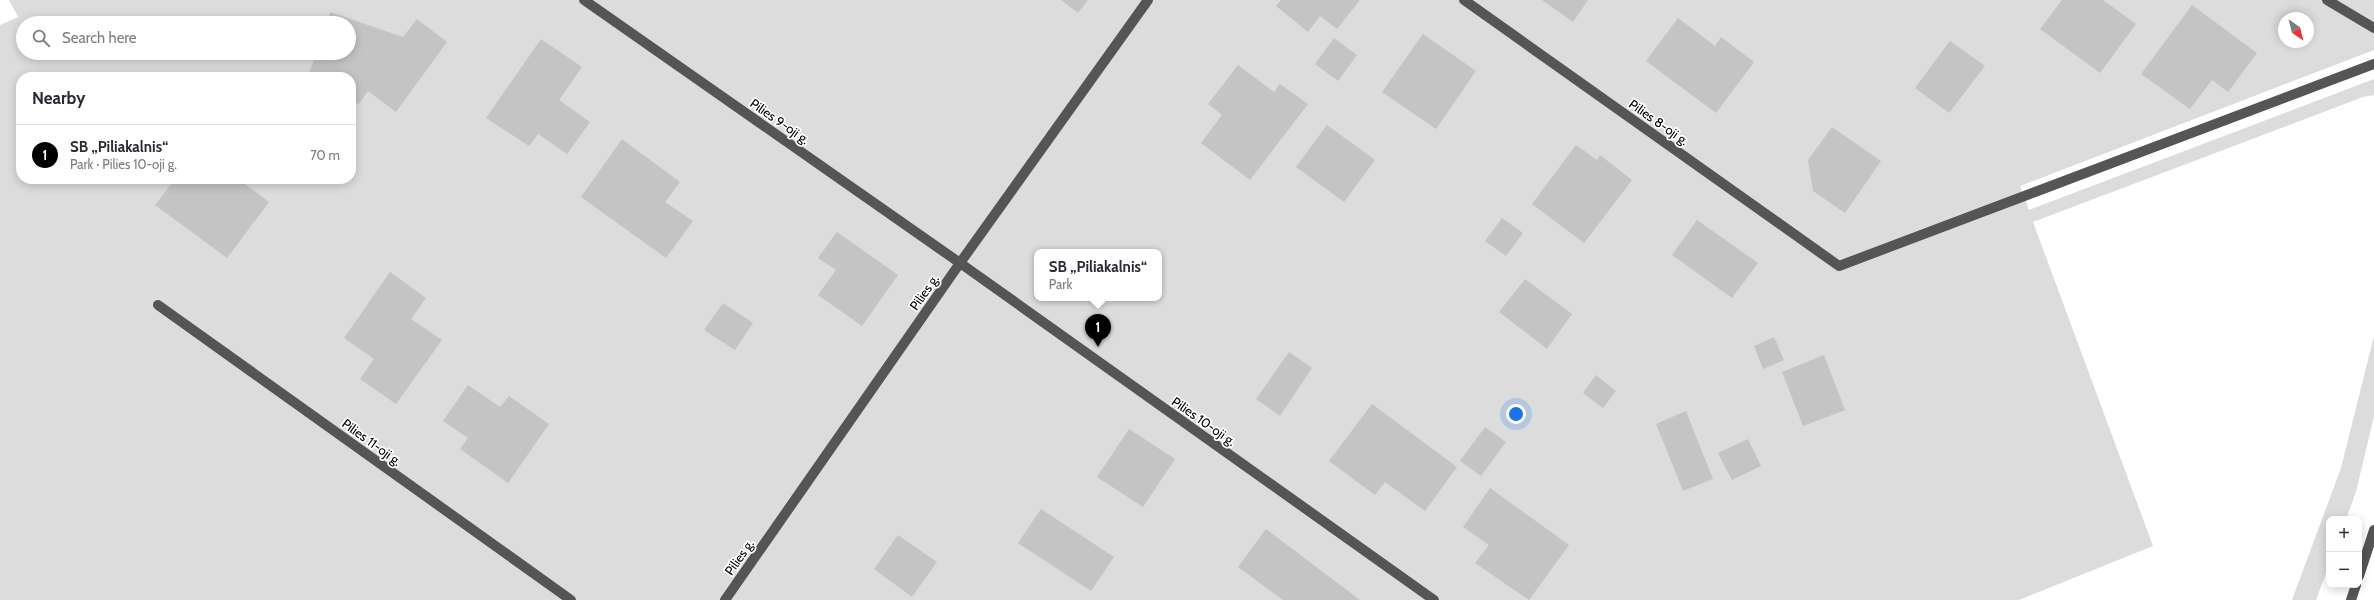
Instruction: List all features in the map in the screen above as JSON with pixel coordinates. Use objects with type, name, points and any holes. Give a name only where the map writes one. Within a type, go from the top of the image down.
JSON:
[{"type":"street","name":"Pilies 9-oji g.","points":[[584,0],[960,263]]},
{"type":"street","name":"Pilies g.","points":[[725,600],[960,263],[1148,0]]},
{"type":"street","name":"Pilies 8-oji g.","points":[[1464,0],[1838,266],[2374,64]]},
{"type":"street","points":[[2327,0],[2374,28]]},
{"type":"street","name":"Pilies 10-oji g.","points":[[960,263],[1434,600]]},
{"type":"street","name":"Pilies 11-oji g.","points":[[158,305],[571,600]]},
{"type":"street","points":[[2362,567],[2374,530]]},
{"type":"street","points":[[2351,600],[2355,588]]},
{"type":"shaded area","points":[[9,0],[2374,0],[2374,50],[2020,186],[2029,210],[2374,79],[2374,95],[2363,97],[2033,222],[2153,546],[2019,600],[0,600],[0,25],[16,18],[16,60],[356,60],[356,16],[17,16]]},
{"type":"shaded area","points":[[2374,336],[2374,416],[2356,492],[2347,516],[2326,516],[2326,573],[2316,600],[2292,600],[2341,468]]},
{"type":"building","points":[[1061,0],[1088,0],[1078,13]]},
{"type":"building","points":[[1281,0],[1360,0],[1337,29],[1320,16],[1308,32],[1276,6]]},
{"type":"building","points":[[1542,0],[1588,0],[1573,22]]},
{"type":"building","points":[[2062,0],[2103,0],[2136,24],[2100,73],[2040,29]]},
{"type":"building","points":[[2192,5],[2257,53],[2228,92],[2212,80],[2190,109],[2141,74]]},
{"type":"building","points":[[330,12],[342,16],[329,16]]},
{"type":"building","points":[[1678,18],[1715,46],[1721,37],[1754,62],[1716,113],[1646,61]]},
{"type":"building","points":[[417,19],[447,42],[396,112],[368,91],[359,104],[356,103],[356,72],[310,72],[314,60],[356,60],[356,21],[403,37]]},
{"type":"building","points":[[1423,34],[1476,71],[1436,129],[1382,92]]},
{"type":"building","points":[[1334,38],[1357,55],[1338,81],[1315,64]]},
{"type":"building","points":[[541,39],[582,67],[559,100],[590,122],[567,154],[538,134],[529,146],[486,118]]},
{"type":"building","points":[[1950,41],[1985,66],[1949,113],[1915,88]]},
{"type":"building","points":[[1238,65],[1274,92],[1280,84],[1308,104],[1250,180],[1201,143],[1222,115],[1208,104]]},
{"type":"building","points":[[1327,125],[1375,160],[1344,202],[1296,167]]},
{"type":"building","points":[[1832,127],[1881,161],[1845,213],[1813,191],[1808,160]]},
{"type":"building","points":[[622,139],[680,182],[665,202],[693,221],[666,258],[581,197]]},
{"type":"building","points":[[1576,145],[1597,160],[1600,155],[1632,180],[1584,243],[1532,204]]},
{"type":"building","points":[[171,184],[245,184],[269,202],[227,258],[155,205]]},
{"type":"building","points":[[1502,218],[1523,233],[1506,256],[1485,241]]},
{"type":"building","points":[[1697,220],[1758,263],[1732,298],[1672,255]]},
{"type":"building","points":[[837,232],[898,275],[862,326],[818,295],[836,270],[818,258]]},
{"type":"building","points":[[390,272],[426,298],[411,319],[442,340],[396,404],[360,379],[374,359],[344,338]]},
{"type":"building","points":[[1525,279],[1572,314],[1547,349],[1499,312]]},
{"type":"building","points":[[723,303],[753,323],[735,350],[704,330]]},
{"type":"building","points":[[1774,337],[1784,360],[1763,369],[1754,346]]},
{"type":"building","points":[[1289,352],[1312,368],[1280,416],[1256,399]]},
{"type":"building","points":[[1824,355],[1845,410],[1803,426],[1782,372]]},
{"type":"building","points":[[1596,375],[1616,391],[1603,408],[1583,393]]},
{"type":"building","points":[[468,385],[500,407],[509,396],[549,424],[508,483],[460,449],[468,438],[443,421]]},
{"type":"building","points":[[1372,404],[1457,467],[1425,511],[1385,482],[1375,495],[1329,461]]},
{"type":"building","points":[[1686,411],[1713,479],[1683,491],[1656,424]]},
{"type":"building","points":[[1485,427],[1506,442],[1481,476],[1460,461]]},
{"type":"building","points":[[1129,429],[1175,459],[1143,507],[1097,477]]},
{"type":"building","points":[[1748,439],[1761,466],[1732,480],[1718,453]]},
{"type":"building","points":[[1490,488],[1569,545],[1529,600],[1475,563],[1489,545],[1463,527]]},
{"type":"building","points":[[1041,509],[1114,557],[1091,591],[1018,543]]},
{"type":"building","points":[[1266,529],[1360,600],[1283,600],[1238,567]]},
{"type":"building","points":[[898,535],[937,562],[912,597],[874,569]]},
{"type":"place","name":"SB „Piliakalnis“","points":[[1098,347]]}]
